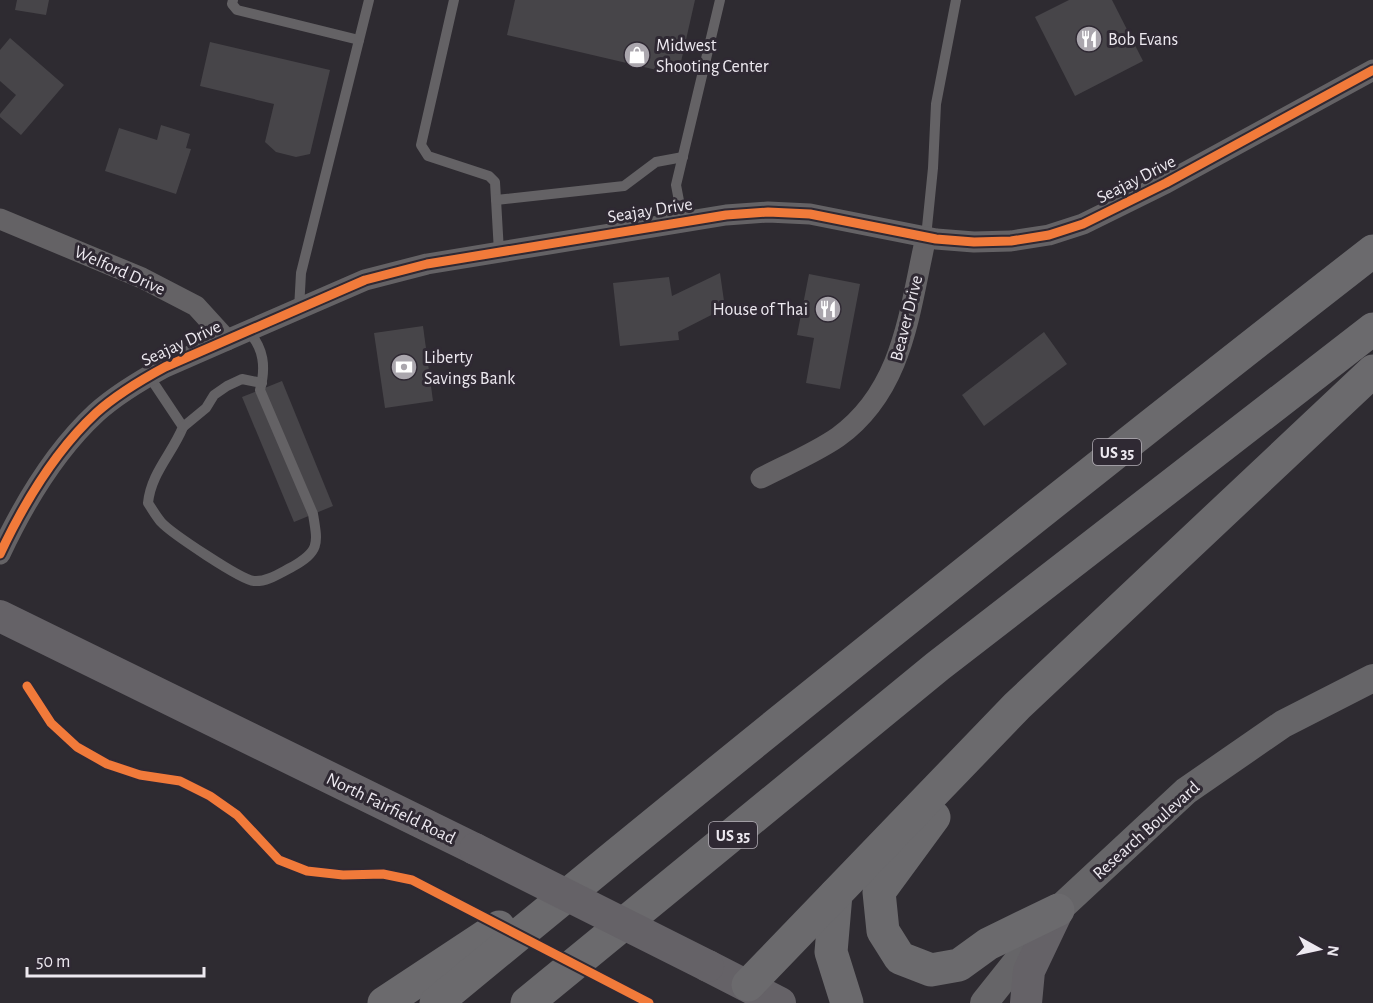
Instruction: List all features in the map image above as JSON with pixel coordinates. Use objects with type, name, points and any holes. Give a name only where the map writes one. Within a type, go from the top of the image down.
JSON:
[{"type":"highway","name":"US 35","points":[[436,1003],[641,833],[1158,419],[1373,251]]},
{"type":"highway","name":"US 35","points":[[527,1003],[938,666],[1373,328]]},
{"type":"highway","points":[[748,985],[1017,706],[1373,371]]},
{"type":"highway","points":[[1017,706],[879,892],[883,931],[900,958],[932,970],[959,965],[988,944],[1058,910]]},
{"type":"highway","points":[[384,1003],[641,833]]},
{"type":"highway","points":[[836,894],[831,952],[847,1003]]},
{"type":"main road","name":"North Fairfield Road","points":[[0,616],[475,849],[780,1003]]},
{"type":"main road","name":"Research Boulevard","points":[[984,1003],[1058,910],[1186,791],[1283,723],[1373,678]]},
{"type":"main road","points":[[1026,1003],[1029,971],[1058,910]]},
{"type":"street","name":"Seajay Drive","points":[[0,554],[35,490],[69,441],[97,412],[134,384],[227,340],[365,280],[427,264],[726,215],[768,212],[810,214],[926,237],[974,242],[1011,241],[1049,234],[1083,224],[1166,183],[1373,70]]},
{"type":"street","name":"Welford Drive","points":[[0,219],[142,278],[196,306],[227,340]]},
{"type":"street","name":"Beaver Drive","points":[[761,478],[837,438],[860,419],[878,397],[899,353],[926,237]]},
{"type":"lane","points":[[233,0],[232,4],[237,10],[359,40]]},
{"type":"lane","points":[[299,309],[301,273],[369,0]]},
{"type":"lane","points":[[454,0],[421,145],[428,156],[489,176],[495,182],[499,252]]},
{"type":"lane","points":[[683,222],[676,185],[720,0]]},
{"type":"lane","points":[[926,237],[933,168],[936,104],[956,0]]},
{"type":"lane","points":[[496,200],[624,186],[656,162],[683,157]]},
{"type":"lane","points":[[248,331],[262,352],[264,370],[262,383],[260,390],[313,514],[316,533],[314,550],[308,557],[275,577],[252,581],[174,533],[160,521],[148,503],[150,487],[177,442],[183,427],[206,408],[214,395],[227,386],[242,379],[262,383]]},
{"type":"lane","points":[[149,376],[183,427]]},
{"type":"path","points":[[27,686],[51,723],[77,747],[106,764],[140,775],[180,781],[210,796],[237,815],[279,860],[307,871],[343,875],[383,874],[412,880],[649,1003]]},
{"type":"building","points":[[17,0],[49,0],[46,15],[15,10]]},
{"type":"building","name":"Midwest Shooting Center","points":[[515,0],[695,0],[678,75],[507,35]]},
{"type":"building","name":"Bob Evans","points":[[1069,0],[1112,0],[1143,61],[1075,96],[1035,17]]},
{"type":"building","points":[[10,38],[64,85],[21,135],[0,117],[16,95],[0,81],[0,50]]},
{"type":"building","points":[[210,42],[330,70],[310,154],[296,157],[276,152],[265,142],[274,104],[200,86]]},
{"type":"building","points":[[161,125],[190,134],[186,148],[191,149],[176,194],[105,171],[119,128],[157,140]]},
{"type":"building","points":[[720,273],[725,308],[678,332],[679,340],[620,346],[613,283],[669,277],[672,296]]},
{"type":"building","name":"House of Thai","points":[[809,274],[860,284],[840,389],[806,383],[814,338],[797,335]]},
{"type":"building","name":"Liberty Savings Bank","points":[[423,326],[433,401],[385,408],[374,333]]},
{"type":"building","points":[[1044,332],[1067,364],[984,426],[962,395]]},
{"type":"building","points":[[282,381],[333,506],[294,522],[242,397]]},
{"type":"cycle path","points":[[0,554],[30,497],[54,461],[81,428],[112,400],[165,367],[365,280],[427,264],[726,215],[768,212],[810,214],[936,239],[974,242],[1011,241],[1049,235],[1083,224],[1166,183],[1373,70]]},
{"type":"cycle path","points":[[27,686],[51,723],[77,747],[107,764],[140,775],[180,781],[210,796],[237,815],[279,860],[307,871],[343,875],[383,874],[412,880],[649,1003]]},
{"type":"place","name":"Bob Evans","points":[[1089,39]]},
{"type":"place","name":"Midwest Shooting Center","points":[[637,55]]},
{"type":"place","name":"House of Thai","points":[[828,309]]},
{"type":"place","name":"Liberty Savings Bank","points":[[404,367]]}]
